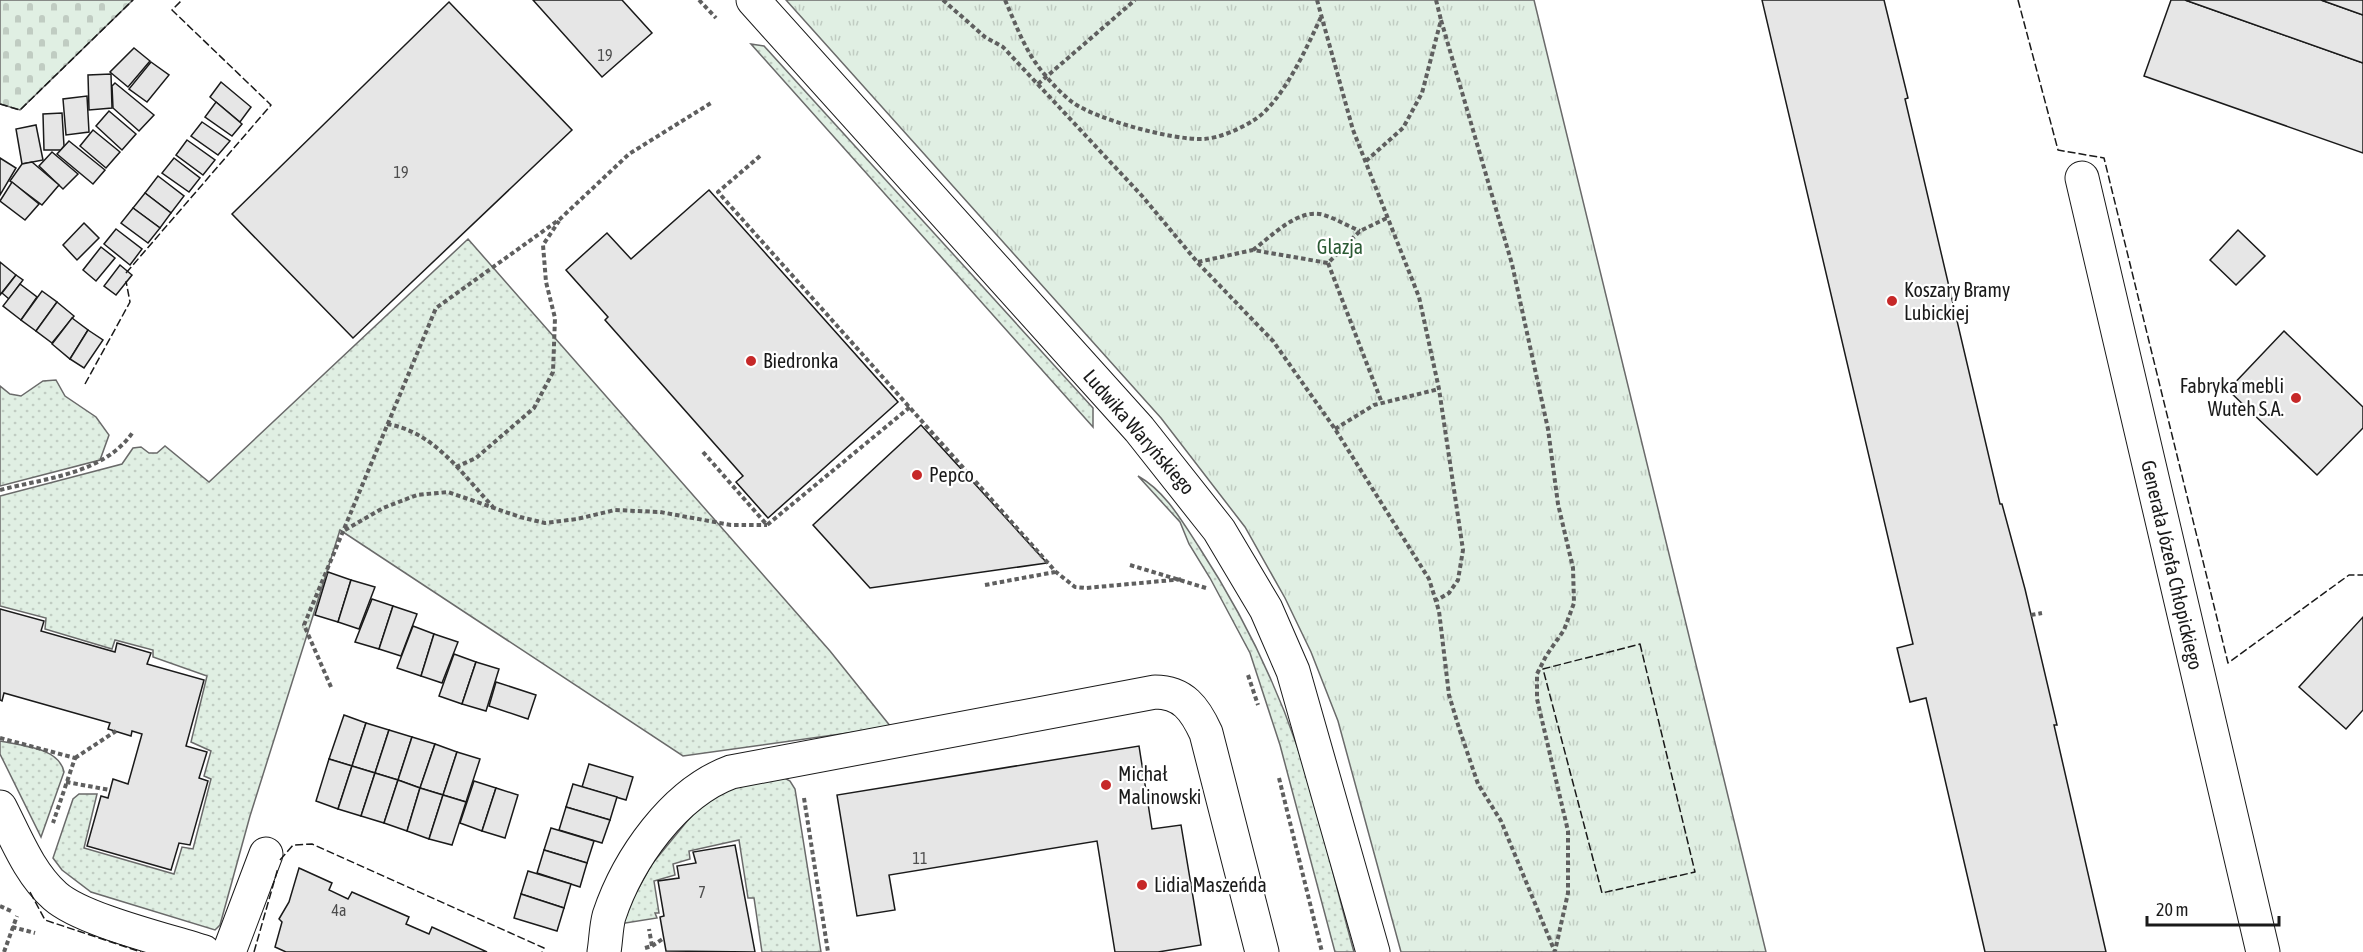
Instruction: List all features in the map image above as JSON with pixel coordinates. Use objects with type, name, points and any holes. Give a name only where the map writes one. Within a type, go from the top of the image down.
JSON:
[{"type":"street","name":"Ludwika Waryńskiego","points":[[753,0],[1145,436],[1220,530],[1266,609],[1293,671],[1373,952]]},
{"type":"street","name":"Generała Józefa Chłopickiego","points":[[2082,178],[2263,952]]},
{"type":"street","points":[[604,952],[609,918],[624,880],[656,832],[695,791],[711,779],[731,772],[1046,714],[1138,694],[1168,692],[1177,696],[1194,711],[1206,733],[1262,952]]},
{"type":"street","points":[[0,807],[29,864],[56,897],[82,912],[204,952]]},
{"type":"street","points":[[229,952],[266,854]]},
{"type":"path","points":[[699,0],[707,9]]},
{"type":"path","points":[[943,0],[985,37],[1003,48],[1143,197],[1198,263],[1273,341],[1335,429],[1429,579],[1436,600],[1449,695],[1459,728],[1478,784],[1501,821],[1555,952]]},
{"type":"path","points":[[1005,0],[1029,55],[1046,77],[1073,103],[1110,119],[1155,133],[1204,139],[1229,133],[1257,119],[1282,90],[1322,17]]},
{"type":"path","points":[[1038,84],[1135,0]]},
{"type":"path","points":[[1317,0],[1353,130],[1419,297],[1439,389],[1463,550],[1458,580],[1449,593],[1436,600]]},
{"type":"path","points":[[1436,0],[1512,264],[1548,429],[1558,504],[1573,568],[1574,603],[1564,630],[1545,656],[1537,674],[1538,699],[1568,831],[1568,893],[1555,952]]},
{"type":"path","points":[[1366,161],[1403,128],[1417,102],[1441,20]]},
{"type":"path","points":[[331,687],[304,625],[436,308],[560,219],[629,154],[711,103]]},
{"type":"path","points":[[760,156],[718,192],[1056,572],[1075,587],[1086,588],[1184,579]]},
{"type":"path","points":[[1253,250],[1292,221],[1310,213],[1323,214],[1360,231]]},
{"type":"path","points":[[1328,263],[1360,231],[1389,217]]},
{"type":"path","points":[[456,467],[476,458],[534,408],[553,372],[555,318],[546,282],[543,245],[560,219]]},
{"type":"path","points":[[1198,263],[1253,250],[1328,263]]},
{"type":"path","points":[[1328,263],[1382,403]]},
{"type":"path","points":[[1335,429],[1382,403],[1439,389]]},
{"type":"path","points":[[343,530],[383,508],[417,495],[448,492],[520,517],[545,522],[576,519],[615,510],[660,512],[731,525],[767,525],[910,407]]},
{"type":"path","points":[[387,424],[406,427],[431,440],[494,507]]},
{"type":"path","points":[[0,490],[98,464],[126,441],[133,432]]},
{"type":"path","points":[[703,452],[767,525]]},
{"type":"path","points":[[1130,565],[1199,585]]},
{"type":"path","points":[[985,585],[1056,572]]},
{"type":"path","points":[[1207,583],[1210,589]]},
{"type":"path","points":[[2031,615],[2042,613]]},
{"type":"path","points":[[1245,666],[1259,707]]},
{"type":"path","points":[[51,827],[75,758],[116,731]]},
{"type":"path","points":[[0,738],[75,758]]},
{"type":"path","points":[[798,759],[828,952]]},
{"type":"path","points":[[1277,772],[1322,952]]},
{"type":"path","points":[[66,782],[110,790]]},
{"type":"path","points":[[0,906],[18,914],[4,952]]},
{"type":"path","points":[[652,946],[664,938]]},
{"type":"green space","points":[[0,0],[133,0],[20,110],[0,104]]},
{"type":"green space","name":"Glazja","points":[[786,0],[1534,0],[1766,952],[1401,952],[1338,721],[1311,652],[1285,598],[1245,527],[1161,418]]},
{"type":"green space","points":[[751,44],[764,46],[1093,408],[1093,427]]},
{"type":"green space","points":[[468,239],[830,651],[891,727],[683,756],[340,530],[250,816],[220,925],[215,930],[91,892],[62,870],[53,858],[73,799],[79,794],[97,794],[84,848],[174,874],[182,847],[193,849],[211,779],[204,776],[211,751],[191,742],[207,676],[153,657],[153,650],[115,640],[112,649],[45,629],[46,618],[0,606],[0,496],[122,464],[133,448],[141,447],[149,453],[157,453],[165,446],[209,482]]},
{"type":"green space","points":[[56,380],[65,396],[96,417],[109,435],[100,460],[0,486],[0,386],[10,394],[21,396],[43,381]]},
{"type":"green space","points":[[1138,476],[1165,498],[1186,527],[1228,595],[1266,669],[1288,720],[1305,771],[1354,952],[1335,952],[1280,745],[1250,653],[1189,544],[1180,522]]},
{"type":"green space","points":[[0,741],[38,749],[55,757],[61,764],[64,772],[41,837],[0,754]]},
{"type":"green space","points":[[781,776],[790,781],[795,789],[821,952],[762,952],[754,898],[748,898],[739,840],[689,851],[690,859],[673,864],[675,875],[654,881],[659,913],[655,913],[657,918],[619,924],[652,864],[711,792]]},
{"type":"building","points":[[533,0],[622,0],[652,33],[602,77]]},
{"type":"building","name":"Koszary Bramy Lubickiej","points":[[1762,0],[1884,0],[2000,504],[2002,504],[2025,589],[2057,725],[2054,725],[2106,952],[1985,952],[1926,698],[1910,702],[1897,648],[1913,644]]},
{"type":"building","points":[[2171,0],[2185,0],[2363,63],[2363,153],[2144,76]]},
{"type":"building","points":[[2185,0],[2321,0],[2363,15],[2363,63]]},
{"type":"building","points":[[2321,0],[2363,0],[2363,15]]},
{"type":"building","points":[[449,2],[572,130],[353,338],[232,214]]},
{"type":"building","points":[[134,48],[150,61],[128,87],[110,72]]},
{"type":"building","points":[[151,62],[169,75],[147,102],[129,89]]},
{"type":"building","points":[[111,74],[112,108],[89,110],[88,75]]},
{"type":"building","points":[[221,82],[251,107],[240,122],[210,97]]},
{"type":"building","points":[[115,83],[154,115],[139,131],[113,108],[112,86]]},
{"type":"building","points":[[87,96],[89,132],[66,135],[63,99]]},
{"type":"building","points":[[216,102],[242,124],[232,136],[205,117]]},
{"type":"building","points":[[109,111],[136,134],[122,150],[96,126]]},
{"type":"building","points":[[62,113],[64,146],[61,150],[44,150],[43,114]]},
{"type":"building","points":[[202,122],[230,141],[218,155],[191,136]]},
{"type":"building","points":[[36,125],[43,160],[22,164],[16,129]]},
{"type":"building","points":[[93,130],[120,152],[106,168],[80,146]]},
{"type":"building","points":[[187,140],[215,160],[203,175],[176,155]]},
{"type":"building","points":[[69,141],[105,170],[93,184],[57,154]]},
{"type":"building","points":[[52,152],[78,174],[63,189],[39,166]]},
{"type":"building","points":[[0,158],[16,168],[0,195]]},
{"type":"building","points":[[174,158],[200,178],[189,192],[162,173]]},
{"type":"building","points":[[32,162],[59,185],[42,205],[10,181],[22,164]]},
{"type":"building","points":[[158,176],[184,196],[171,213],[145,193]]},
{"type":"building","points":[[12,182],[39,204],[25,220],[0,201]]},
{"type":"building","name":"Biedronka","points":[[709,190],[898,402],[768,518],[736,482],[743,476],[605,320],[608,317],[566,270],[607,233],[631,259]]},
{"type":"building","points":[[145,193],[171,213],[160,228],[133,208]]},
{"type":"building","points":[[133,208],[160,228],[148,243],[121,223]]},
{"type":"building","points":[[84,223],[99,238],[77,260],[63,245]]},
{"type":"building","points":[[116,229],[142,249],[130,265],[104,244]]},
{"type":"building","points":[[2238,230],[2265,256],[2236,285],[2210,260]]},
{"type":"building","points":[[101,247],[115,258],[96,281],[83,270]]},
{"type":"building","points":[[0,262],[16,275],[0,295]]},
{"type":"building","points":[[120,265],[132,275],[116,295],[104,286]]},
{"type":"building","points":[[16,275],[23,280],[9,299],[2,293]]},
{"type":"building","points":[[20,284],[37,297],[21,320],[3,306]]},
{"type":"building","points":[[42,291],[57,302],[36,331],[21,320]]},
{"type":"building","points":[[57,302],[74,316],[52,343],[36,331]]},
{"type":"building","points":[[72,318],[88,330],[70,359],[52,344]]},
{"type":"building","points":[[88,330],[103,340],[84,368],[70,359]]},
{"type":"building","name":"Fabryka mebli Wuteh S.A.","points":[[2284,331],[2363,407],[2363,428],[2317,475],[2228,390]]},
{"type":"building","name":"Pepco","points":[[921,425],[1047,563],[870,588],[813,525]]},
{"type":"building","points":[[328,572],[351,580],[338,622],[315,615]]},
{"type":"building","points":[[351,580],[375,587],[359,629],[338,622]]},
{"type":"building","points":[[372,599],[393,606],[379,649],[355,642]]},
{"type":"building","points":[[393,606],[417,614],[401,656],[379,649]]},
{"type":"building","points":[[0,609],[44,621],[41,631],[115,652],[117,643],[151,653],[147,664],[204,680],[186,746],[207,752],[199,778],[208,781],[190,845],[179,843],[171,870],[87,846],[101,796],[108,798],[113,779],[128,784],[142,734],[132,731],[131,736],[108,729],[110,723],[4,693],[2,701],[0,700]]},
{"type":"building","points":[[2363,617],[2363,710],[2346,729],[2299,687]]},
{"type":"building","points":[[413,626],[434,634],[421,676],[397,668]]},
{"type":"building","points":[[434,634],[458,642],[442,683],[421,676]]},
{"type":"building","points":[[454,654],[476,662],[462,704],[439,696]]},
{"type":"building","points":[[476,662],[499,669],[486,711],[462,704]]},
{"type":"building","points":[[496,682],[536,695],[528,719],[489,706]]},
{"type":"building","points":[[344,715],[366,723],[352,766],[329,759]]},
{"type":"building","points":[[366,723],[389,730],[375,773],[352,766]]},
{"type":"building","points":[[389,730],[412,737],[398,780],[375,773]]},
{"type":"building","points":[[412,737],[435,744],[420,788],[398,780]]},
{"type":"building","points":[[435,744],[457,752],[443,795],[420,788]]},
{"type":"building","points":[[1139,746],[1152,829],[1181,825],[1201,945],[1158,952],[1115,952],[1097,841],[889,875],[895,910],[857,916],[837,795]]},
{"type":"building","points":[[457,752],[480,759],[466,802],[443,795]]},
{"type":"building","points":[[329,759],[352,766],[338,809],[316,801]]},
{"type":"building","points":[[589,764],[633,777],[626,800],[582,787]]},
{"type":"building","points":[[352,766],[375,773],[361,816],[338,809]]},
{"type":"building","points":[[375,773],[398,780],[384,823],[361,816]]},
{"type":"building","points":[[398,780],[420,788],[407,831],[384,823]]},
{"type":"building","points":[[474,781],[496,788],[482,831],[460,823]]},
{"type":"building","points":[[573,784],[617,797],[610,820],[566,807]]},
{"type":"building","points":[[420,788],[443,795],[429,839],[407,831]]},
{"type":"building","points":[[496,788],[518,795],[505,838],[482,831]]},
{"type":"building","points":[[443,795],[466,802],[452,845],[429,839]]},
{"type":"building","points":[[566,807],[610,820],[602,843],[559,830]]},
{"type":"building","points":[[551,828],[594,841],[587,863],[544,850]]},
{"type":"building","points":[[735,845],[755,952],[666,951],[660,917],[664,916],[658,881],[679,878],[677,866],[696,863],[693,852]]},
{"type":"building","points":[[544,850],[587,863],[580,887],[537,873]]},
{"type":"building","points":[[299,868],[332,883],[329,890],[348,899],[352,892],[409,917],[406,924],[429,934],[432,927],[487,952],[286,952],[275,947],[282,922],[279,919],[289,902]]},
{"type":"building","points":[[528,871],[571,884],[564,908],[521,894]]},
{"type":"building","points":[[521,894],[564,908],[557,931],[514,918]]},
{"type":"fence","points":[[0,104],[20,110],[133,0]]},
{"type":"fence","points":[[126,273],[271,105],[172,10],[182,0]]},
{"type":"fence","points":[[2018,0],[2058,150],[2104,158],[2228,663],[2349,575],[2363,575]]},
{"type":"fence","points":[[85,384],[130,302],[126,281]]},
{"type":"fence","points":[[1640,644],[1695,872],[1602,893],[1543,669],[1640,644]]},
{"type":"fence","points":[[280,860],[293,845],[312,844],[544,948],[542,952]]},
{"type":"fence","points":[[254,952],[278,868]]},
{"type":"fence","points":[[30,892],[45,920],[141,952]]},
{"type":"place","name":"Koszary Bramy Lubickiej","points":[[1892,301]]},
{"type":"place","name":"Biedronka","points":[[751,361]]},
{"type":"place","name":"Fabryka mebli Wuteh S.A.","points":[[2296,398]]},
{"type":"place","name":"Pepco","points":[[917,475]]},
{"type":"place","name":"Michał Malinowski","points":[[1106,785]]},
{"type":"place","name":"Lidia Maszeńda","points":[[1142,885]]}]
